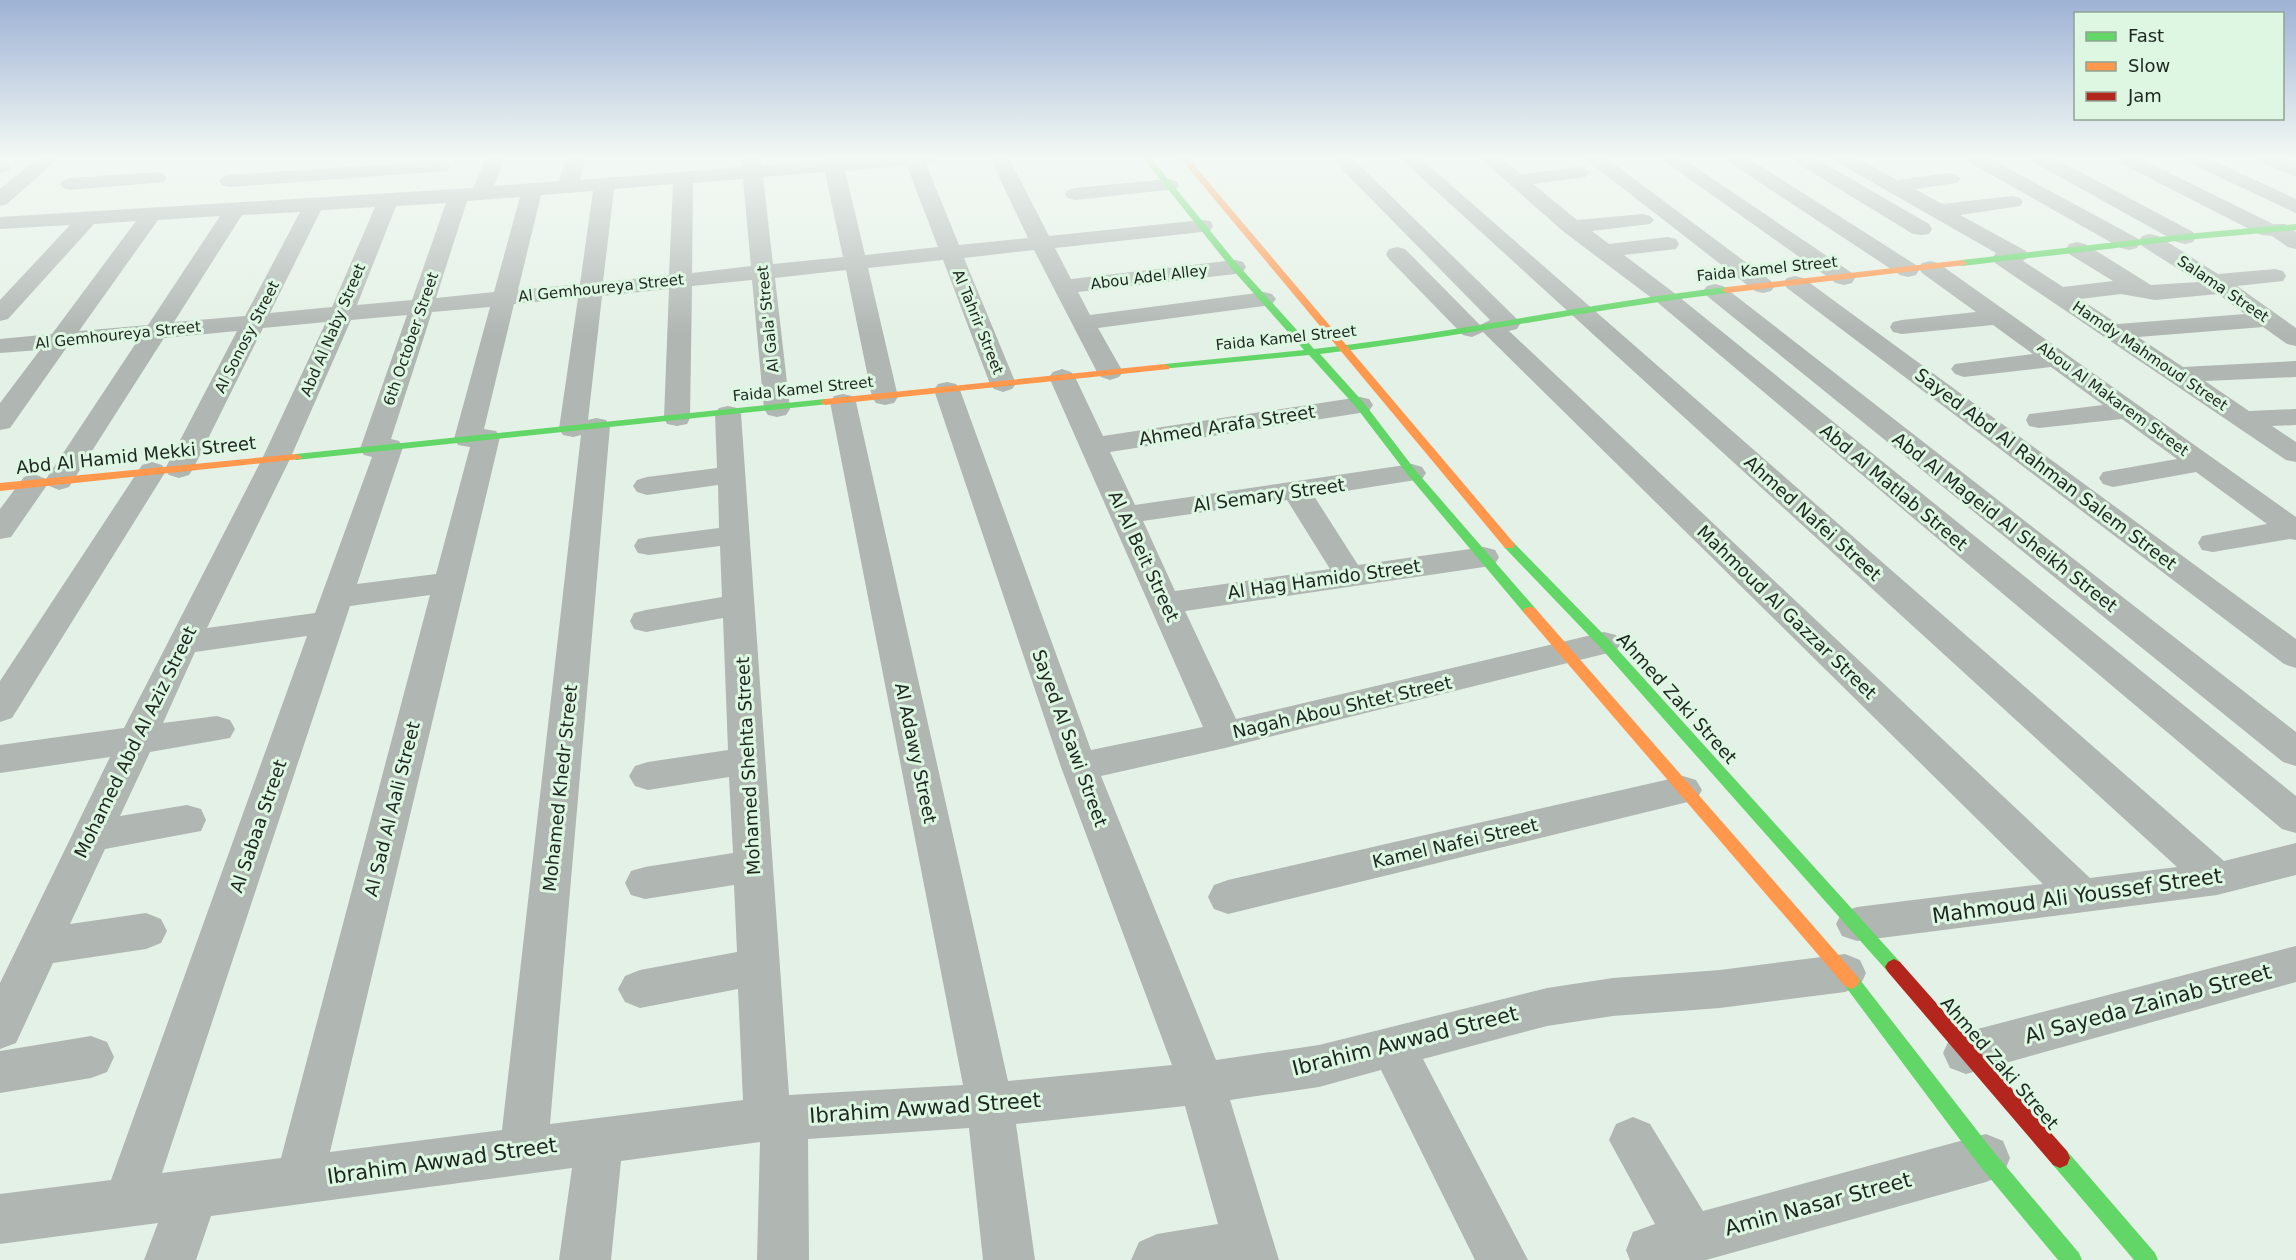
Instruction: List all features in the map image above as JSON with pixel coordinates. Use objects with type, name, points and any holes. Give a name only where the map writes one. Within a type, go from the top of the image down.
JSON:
[{"type":"street","points":[[0,314],[89,217]]},
{"type":"street","points":[[3,225],[96,217]]},
{"type":"street","points":[[0,422],[150,217]]},
{"type":"street","points":[[0,530],[47,482],[156,331],[230,217]]},
{"type":"street","name":"Al Sonosy Street","points":[[0,709],[165,470],[255,321],[308,217]]},
{"type":"street","name":"Abd Al Naby Street","points":[[276,459],[342,313],[371,217]]},
{"type":"street","name":"6th October Street","points":[[381,448],[422,306],[460,217]]},
{"type":"street","name":"Al Sad Al Aali Street","points":[[299,1181],[449,582],[504,298],[525,217]]},
{"type":"street","name":"Mohamed Khedr Street","points":[[524,1150],[585,428],[591,290],[600,217]]},
{"type":"street","points":[[677,418],[682,217]]},
{"type":"street","name":"Al Gala' Street","points":[[757,217],[777,409]]},
{"type":"street","points":[[846,217],[885,397]]},
{"type":"street","name":"Al Tahrir Street","points":[[937,217],[1003,384]]},
{"type":"street","points":[[1030,217],[1064,287],[1110,372]]},
{"type":"street","points":[[1195,217],[1235,267],[1360,405],[1412,473],[1683,790],[1845,973],[1986,1158],[2072,1260]]},
{"type":"street","name":"Ahmed Zaki Street","points":[[1233,217],[1511,548],[1604,643],[1857,924],[1966,1053],[2148,1260]]},
{"type":"street","points":[[1393,217],[1490,327]]},
{"type":"street","name":"Ahmed Nafei Street","points":[[1476,217],[2217,879]]},
{"type":"street","name":"Abd Al Matlab Street","points":[[1559,217],[1665,297],[2296,818]]},
{"type":"street","points":[[1565,222],[1587,217]]},
{"type":"street","points":[[1662,217],[1763,286]]},
{"type":"street","points":[[1755,217],[1844,278]]},
{"type":"street","name":"Abou Al Makarem Street","points":[[1833,217],[1998,317],[2294,530]]},
{"type":"street","points":[[1899,217],[1921,230]]},
{"type":"street","name":"Hamdy Mahmoud Street","points":[[1948,217],[2011,257],[2058,295],[2296,454]]},
{"type":"street","name":"Salama Street","points":[[2090,217],[2218,284],[2296,339]]},
{"type":"street","points":[[2148,217],[2185,237]]},
{"type":"street","points":[[2254,217],[2281,229],[2296,242]]},
{"type":"street","points":[[1565,222],[1643,220]]},
{"type":"street","name":"Al Gemhoureya Street","points":[[0,346],[591,290],[1202,226]]},
{"type":"street","name":"Faida Kamel Street","points":[[276,459],[1311,353],[1490,327],[1665,297],[2139,242],[2281,229]]},
{"type":"street","points":[[1605,251],[1668,244]]},
{"type":"street","points":[[2077,249],[2146,292]]},
{"type":"street","points":[[1397,254],[1490,327]]},
{"type":"street","name":"Abou Adel Alley","points":[[1064,287],[1235,267]]},
{"type":"street","points":[[2058,295],[2121,287],[2146,292],[2275,276]]},
{"type":"street","name":"Sayed Abd Al Rahman Salem Street","points":[[1795,282],[2296,656]]},
{"type":"street","name":"Abd Al Mageid Al Sheikh Street","points":[[1715,291],[2296,752]]},
{"type":"street","points":[[1083,323],[1264,299]]},
{"type":"street","points":[[2113,332],[2296,311]]},
{"type":"street","points":[[1902,327],[1998,317]]},
{"type":"street","name":"Mahmoud Al Gazzar Street","points":[[1490,327],[2083,897]]},
{"type":"street","points":[[1964,369],[2056,359]]},
{"type":"street","points":[[2178,375],[2296,369]]},
{"type":"street","name":"Al Al Beit Street","points":[[1062,377],[1225,735]]},
{"type":"street","name":"Sayed Al Sawi Street","points":[[947,390],[1079,767],[1202,1083],[1251,1252]]},
{"type":"street","name":"Al Adawy Street","points":[[843,402],[990,1105],[1009,1260]]},
{"type":"street","name":"Ahmed Arafa Street","points":[[1093,446],[1360,405]]},
{"type":"street","points":[[2039,420],[2128,410]]},
{"type":"street","name":"Mohamed Shehta Street","points":[[728,414],[759,966],[776,1119],[783,1260]]},
{"type":"street","points":[[2244,419],[2296,417]]},
{"type":"street","name":"Al Sabaa Street","points":[[127,1204],[333,610],[381,448]]},
{"type":"street","name":"Abd Al Hamid Mekki Street","points":[[0,487],[276,459]]},
{"type":"street","name":"Mohamed Abd Al Aziz Street","points":[[0,1029],[136,740],[276,459]]},
{"type":"street","points":[[2113,478],[2201,463]]},
{"type":"street","name":"Al Semary Street","points":[[1125,515],[1412,473]]},
{"type":"street","points":[[647,486],[731,475]]},
{"type":"street","points":[[1296,491],[1349,575]]},
{"type":"street","points":[[2213,543],[2294,530]]},
{"type":"street","points":[[649,546],[735,535]]},
{"type":"street","name":"Al Hag Hamido Street","points":[[1165,603],[1484,557]]},
{"type":"street","points":[[183,643],[449,582]]},
{"type":"street","points":[[646,621],[739,605]]},
{"type":"street","name":"Nagah Abou Shtet Street","points":[[1079,767],[1225,735],[1567,654],[1604,643]]},
{"type":"street","points":[[0,759],[217,729]]},
{"type":"street","points":[[648,776],[746,761]]},
{"type":"street","name":"Kamel Nafei Street","points":[[1228,897],[1683,790]]},
{"type":"street","points":[[90,836],[187,820]]},
{"type":"street","name":"Mahmoud Ali Youssef Street","points":[[1857,924],[2217,879],[2296,859]]},
{"type":"street","points":[[645,883],[753,866]]},
{"type":"street","points":[[38,947],[146,930]]},
{"type":"street","name":"Al Sayeda Zainab Street","points":[[1966,1053],[2296,964]]},
{"type":"street","points":[[640,988],[759,966]]},
{"type":"street","name":"Ibrahim Awwad Street","points":[[0,1219],[776,1119],[990,1105],[1202,1083],[1319,1066],[1581,1000],[1720,988],[1845,973]]},
{"type":"street","points":[[1393,1047],[1502,1260]]},
{"type":"street","points":[[0,1072],[91,1057]]},
{"type":"street","points":[[585,1260],[599,1140]]},
{"type":"street","name":"Amin Nasar Street","points":[[1633,1140],[1671,1245],[1986,1158]]},
{"type":"street","points":[[170,1260],[193,1195]]},
{"type":"street","points":[[1156,1260],[1251,1252]]},
{"type":"traffic: fast","points":[[1194,217],[1235,267],[1360,405],[1412,473],[1530,611]]},
{"type":"traffic: fast","points":[[1962,263],[2185,237],[2296,227]]},
{"type":"traffic: fast","points":[[1165,367],[1395,342],[1631,303],[1727,290]]},
{"type":"traffic: fast","points":[[296,457],[825,402]]},
{"type":"traffic: fast","points":[[1509,545],[1604,643],[1894,967]]},
{"type":"traffic: fast","points":[[1851,981],[1986,1158],[2072,1260]]},
{"type":"traffic: fast","points":[[2060,1158],[2148,1260]]},
{"type":"traffic: slow","points":[[1233,217],[1509,545]]},
{"type":"traffic: slow","points":[[1727,290],[1962,263]]},
{"type":"traffic: slow","points":[[825,402],[1165,367]]},
{"type":"traffic: slow","points":[[0,487],[296,457]]},
{"type":"traffic: slow","points":[[1530,611],[1851,981]]},
{"type":"traffic: jam","points":[[1894,967],[2060,1158]]}]
